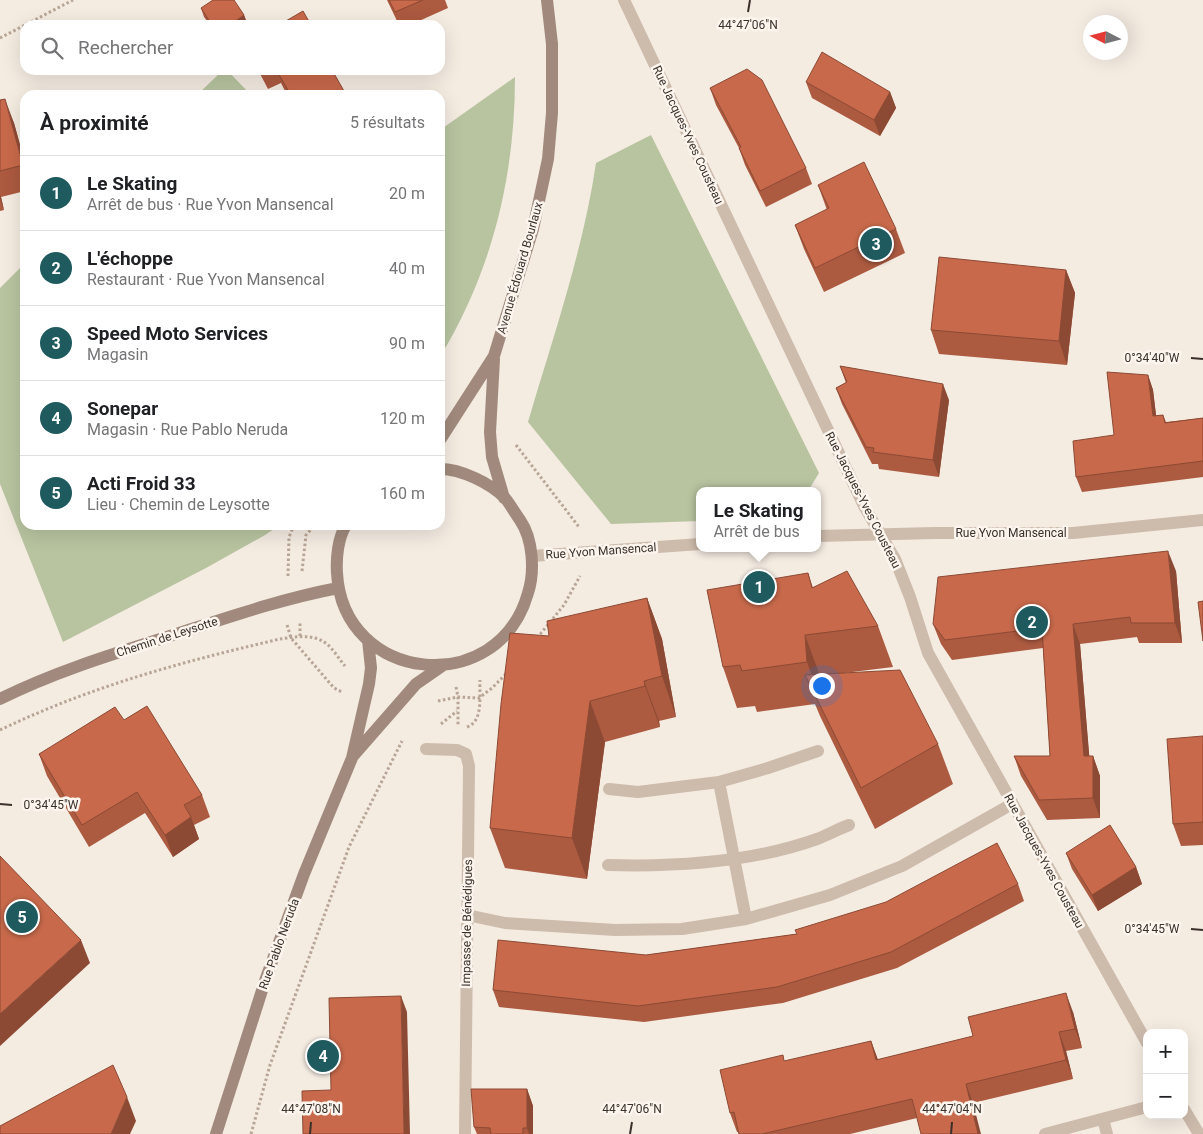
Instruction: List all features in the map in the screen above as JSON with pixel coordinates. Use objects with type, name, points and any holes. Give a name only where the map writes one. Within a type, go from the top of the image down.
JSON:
[{"type":"street","name":"Avenue Édouard Bourlaux","points":[[445,434],[494,356],[533,229],[548,159],[552,114],[552,44],[547,0]]},
{"type":"street","name":"Rue Jacques-Yves Cousteau","points":[[624,0],[864,506],[895,559],[910,597],[928,653],[1143,1036]]},
{"type":"street","name":"Avenue Édouard Bourlaux","points":[[494,356],[492,457],[504,498]]},
{"type":"street","points":[[343,530],[336,558],[338,588],[349,616],[368,640],[390,655],[415,664],[442,666],[466,660],[489,649],[509,631],[524,608],[531,583],[532,556],[523,524],[504,498],[478,478],[445,469]]},
{"type":"street","name":"Rue Yvon Mansencal","points":[[821,536],[1073,534],[1202,521]]},
{"type":"street","name":"Rue Yvon Mansencal","points":[[532,556],[696,544]]},
{"type":"street","name":"Chemin de Leysotte","points":[[0,699],[30,684],[120,652],[287,599],[338,588]]},
{"type":"street","name":"Rue Pablo Neruda","points":[[216,1134],[266,978],[304,874],[352,758],[371,668],[368,640]]},
{"type":"street","name":"Rue Pablo Neruda","points":[[352,758],[416,684],[442,666]]},
{"type":"street","name":"Impasse de Bénédigues","points":[[426,749],[457,750],[466,754],[469,766],[464,1134]]},
{"type":"street","points":[[609,789],[638,792],[719,782],[818,751]]},
{"type":"street","points":[[719,782],[746,919]]},
{"type":"street","points":[[468,915],[505,923],[615,930],[682,929],[746,919],[830,894],[902,866],[1012,804]]},
{"type":"street","points":[[608,865],[652,867],[735,858],[784,848],[817,838],[849,825]]},
{"type":"street","points":[[1045,1134],[1143,1107]]},
{"type":"street","points":[[1188,1116],[1199,1134]]},
{"type":"street","points":[[1103,1119],[1107,1134]]},
{"type":"path","points":[[35,20],[73,0]]},
{"type":"path","points":[[0,38],[20,28]]},
{"type":"path","points":[[514,442],[579,527],[580,578],[564,605],[533,644]]},
{"type":"path","points":[[292,530],[290,537],[287,599],[287,627],[291,638],[334,688],[365,700]]},
{"type":"path","points":[[0,730],[86,693],[159,669],[219,653],[300,636]]},
{"type":"path","points":[[451,728],[469,727],[476,723],[480,676],[489,649]]},
{"type":"path","points":[[433,701],[479,698],[510,671]]},
{"type":"path","points":[[444,728],[436,727],[458,711],[458,728]]},
{"type":"path","points":[[251,1134],[270,1065],[349,847],[404,739]]},
{"type":"green space","points":[[218,75],[232,75],[246,90],[202,90]]},
{"type":"green space","points":[[515,77],[511,151],[497,222],[487,257],[474,291],[445,348],[445,126]]},
{"type":"green space","points":[[651,135],[819,473],[810,487],[696,487],[696,521],[611,524],[528,422],[575,261],[596,163]]},
{"type":"green space","points":[[20,268],[20,530],[272,530],[206,568],[63,642],[0,484],[0,288]]},
{"type":"building","points":[[213,0],[234,0],[244,15],[237,20],[209,20],[201,8]]},
{"type":"building","points":[[389,0],[423,0],[395,12]]},
{"type":"building","points":[[303,11],[308,20],[288,20]]},
{"type":"building","points":[[822,52],[890,92],[874,120],[806,82]]},
{"type":"building","points":[[747,69],[762,80],[806,168],[760,191],[739,148],[741,147],[710,88]]},
{"type":"building","points":[[279,75],[335,75],[343,90],[288,90]]},
{"type":"building","points":[[5,99],[20,154],[20,166],[0,171],[0,100]]},
{"type":"building","points":[[864,162],[896,229],[815,268],[795,225],[829,208],[818,185]]},
{"type":"building","points":[[939,257],[1066,270],[1059,341],[931,330]]},
{"type":"building","points":[[840,366],[943,384],[933,460],[873,452],[874,448],[866,447],[836,388],[847,382]]},
{"type":"building","points":[[1107,372],[1148,375],[1153,416],[1163,415],[1165,423],[1203,418],[1203,461],[1076,477],[1073,441],[1114,435]]},
{"type":"building","points":[[1168,551],[1175,623],[1131,623],[1130,617],[1073,624],[1084,756],[1093,756],[1093,798],[1039,800],[1014,756],[1050,756],[1042,628],[945,640],[933,624],[938,577]]},
{"type":"building","points":[[847,571],[878,626],[805,635],[807,662],[742,671],[740,665],[723,667],[707,590],[808,573],[812,588]]},
{"type":"building","points":[[647,598],[662,676],[644,681],[645,686],[590,701],[572,838],[490,828],[501,704],[510,633],[549,636],[547,621]]},
{"type":"building","points":[[1203,601],[1203,641],[1198,602]]},
{"type":"building","points":[[900,670],[938,744],[861,788],[805,675]]},
{"type":"building","points":[[147,706],[202,795],[184,805],[191,817],[165,835],[137,792],[82,825],[39,754],[115,707],[124,720]]},
{"type":"building","points":[[1203,736],[1203,822],[1173,824],[1167,739]]},
{"type":"building","points":[[1110,825],[1136,867],[1092,895],[1066,853]]},
{"type":"building","points":[[997,843],[1018,884],[891,952],[777,987],[638,1006],[493,990],[498,940],[646,955],[797,934],[795,930],[886,902]]},
{"type":"building","points":[[0,856],[81,940],[0,1014]]},
{"type":"building","points":[[1066,993],[1075,1029],[1059,1032],[1066,1060],[966,1084],[978,1134],[921,1134],[912,1099],[762,1134],[739,1134],[734,1112],[730,1113],[720,1070],[783,1055],[784,1061],[871,1041],[876,1060],[973,1036],[968,1017]]},
{"type":"building","points":[[401,996],[404,1134],[303,1134],[302,1091],[331,1090],[329,998]]},
{"type":"building","points":[[113,1065],[127,1097],[111,1134],[0,1134],[0,1126]]},
{"type":"building","points":[[471,1089],[527,1089],[527,1128],[523,1128],[523,1134],[491,1134],[490,1128],[474,1127]]},
{"type":"place","name":"Speed Moto Services","points":[[876,244]]},
{"type":"place","name":"Le Skating","points":[[759,587]]},
{"type":"place","name":"L'échoppe","points":[[1032,622]]},
{"type":"place","name":"Acti Froid 33","points":[[22,917]]},
{"type":"place","name":"Sonepar","points":[[323,1056]]}]
